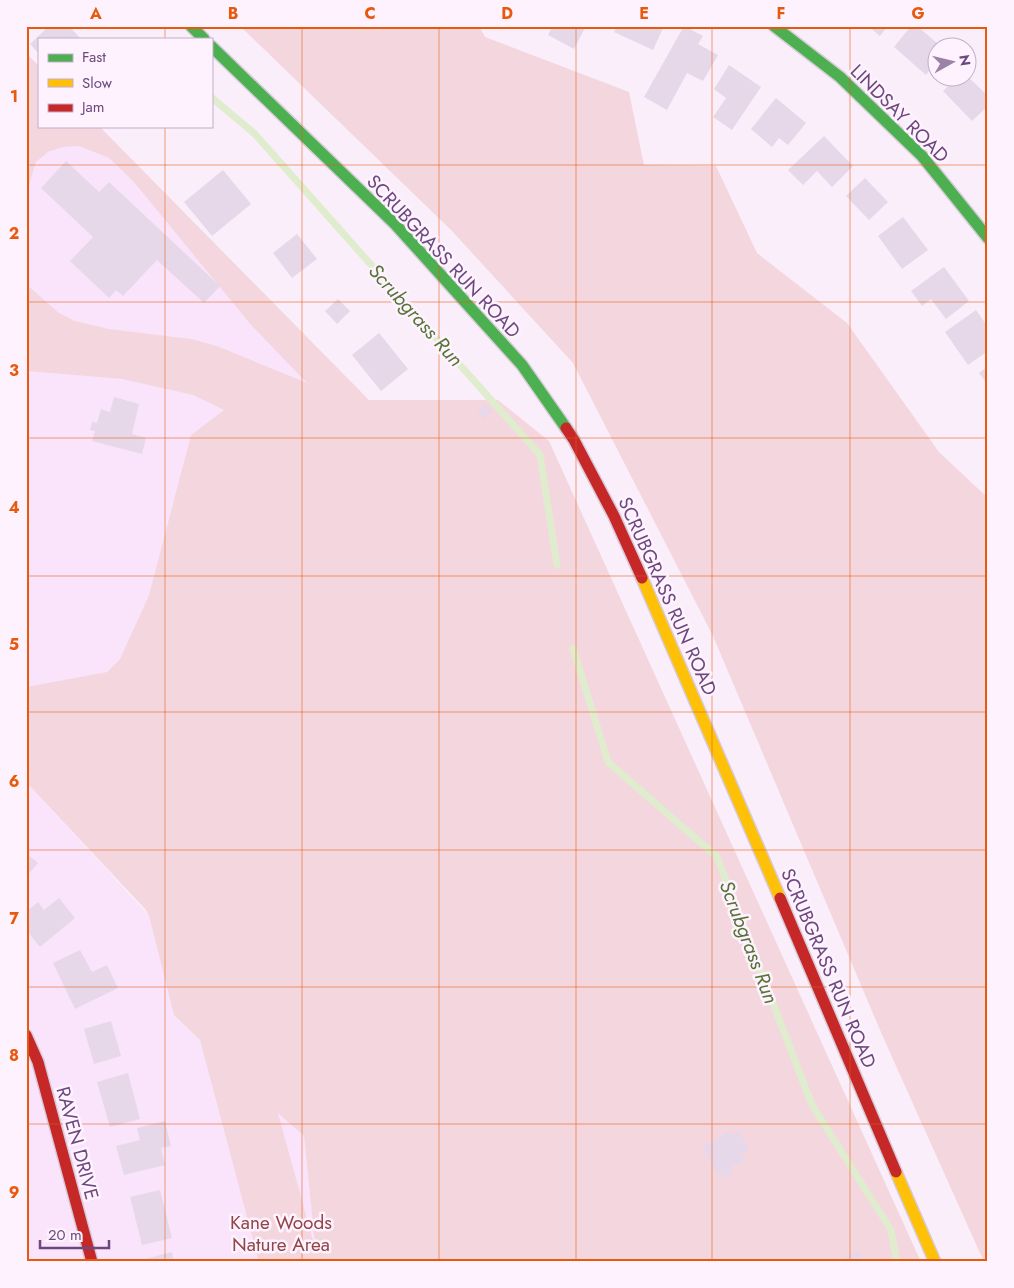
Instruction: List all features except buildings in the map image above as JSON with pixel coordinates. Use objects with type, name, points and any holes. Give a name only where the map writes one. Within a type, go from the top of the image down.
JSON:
[{"type":"street","points":[[191,26],[203,38]]},
{"type":"street","name":"LINDSAY ROAD","points":[[774,26],[840,77],[922,156],[988,238]]},
{"type":"street","name":"SCRUBGRASS RUN ROAD","points":[[212,47],[394,224],[522,365],[574,440],[614,516],[651,596],[935,1262]]},
{"type":"street","name":"RAVEN DRIVE","points":[[26,1035],[38,1062],[92,1262]]},
{"type":"shaded area","points":[[79,146],[109,158],[133,181],[251,325],[309,384],[217,346],[109,329],[75,321],[59,313],[27,285],[26,195],[36,162],[48,152],[63,147]]},
{"type":"shaded area","points":[[26,371],[122,379],[193,395],[224,410],[191,435],[149,595],[120,659],[107,672],[26,687]]},
{"type":"shaded area","points":[[26,782],[149,916],[174,1015],[304,1136],[316,1262],[26,1262]]},
{"type":"green space","points":[[240,26],[479,26],[485,37],[629,92],[644,165],[716,166],[757,253],[847,323],[939,452],[988,498],[988,1262],[984,1262],[883,1037],[713,636],[573,363],[451,230]]},
{"type":"green space","name":"Kane Woods Nature Area","points":[[26,53],[38,65],[38,128],[101,128],[369,400],[498,400],[549,441],[921,1262],[259,1262],[200,1040],[174,1015],[149,916],[146,910],[26,782],[26,687],[107,672],[120,659],[149,595],[191,435],[224,410],[193,395],[122,379],[26,371],[26,284],[59,313],[75,321],[109,329],[191,339],[217,346],[307,383],[251,325],[133,181],[109,158],[79,146],[63,147],[48,152],[36,162],[26,195]],"holes":[[[278,1113],[304,1136],[314,1244]]]},
{"type":"waterway","name":"Scrubgrass Run","points":[[212,98],[255,134],[540,455],[557,565]]},
{"type":"waterway","name":"Scrubgrass Run","points":[[573,648],[608,762],[717,857],[812,1105],[891,1230],[897,1262]]},
{"type":"traffic: fast","points":[[191,26],[203,38]]},
{"type":"traffic: fast","points":[[774,26],[840,77],[922,156],[988,238]]},
{"type":"traffic: fast","points":[[212,47],[395,224],[522,365],[566,428]]},
{"type":"traffic: slow","points":[[642,578],[780,898]]},
{"type":"traffic: slow","points":[[896,1172],[935,1262]]},
{"type":"traffic: jam","points":[[566,428],[614,516],[642,578]]},
{"type":"traffic: jam","points":[[780,898],[896,1172]]},
{"type":"traffic: jam","points":[[26,1035],[38,1062],[92,1262]]}]
